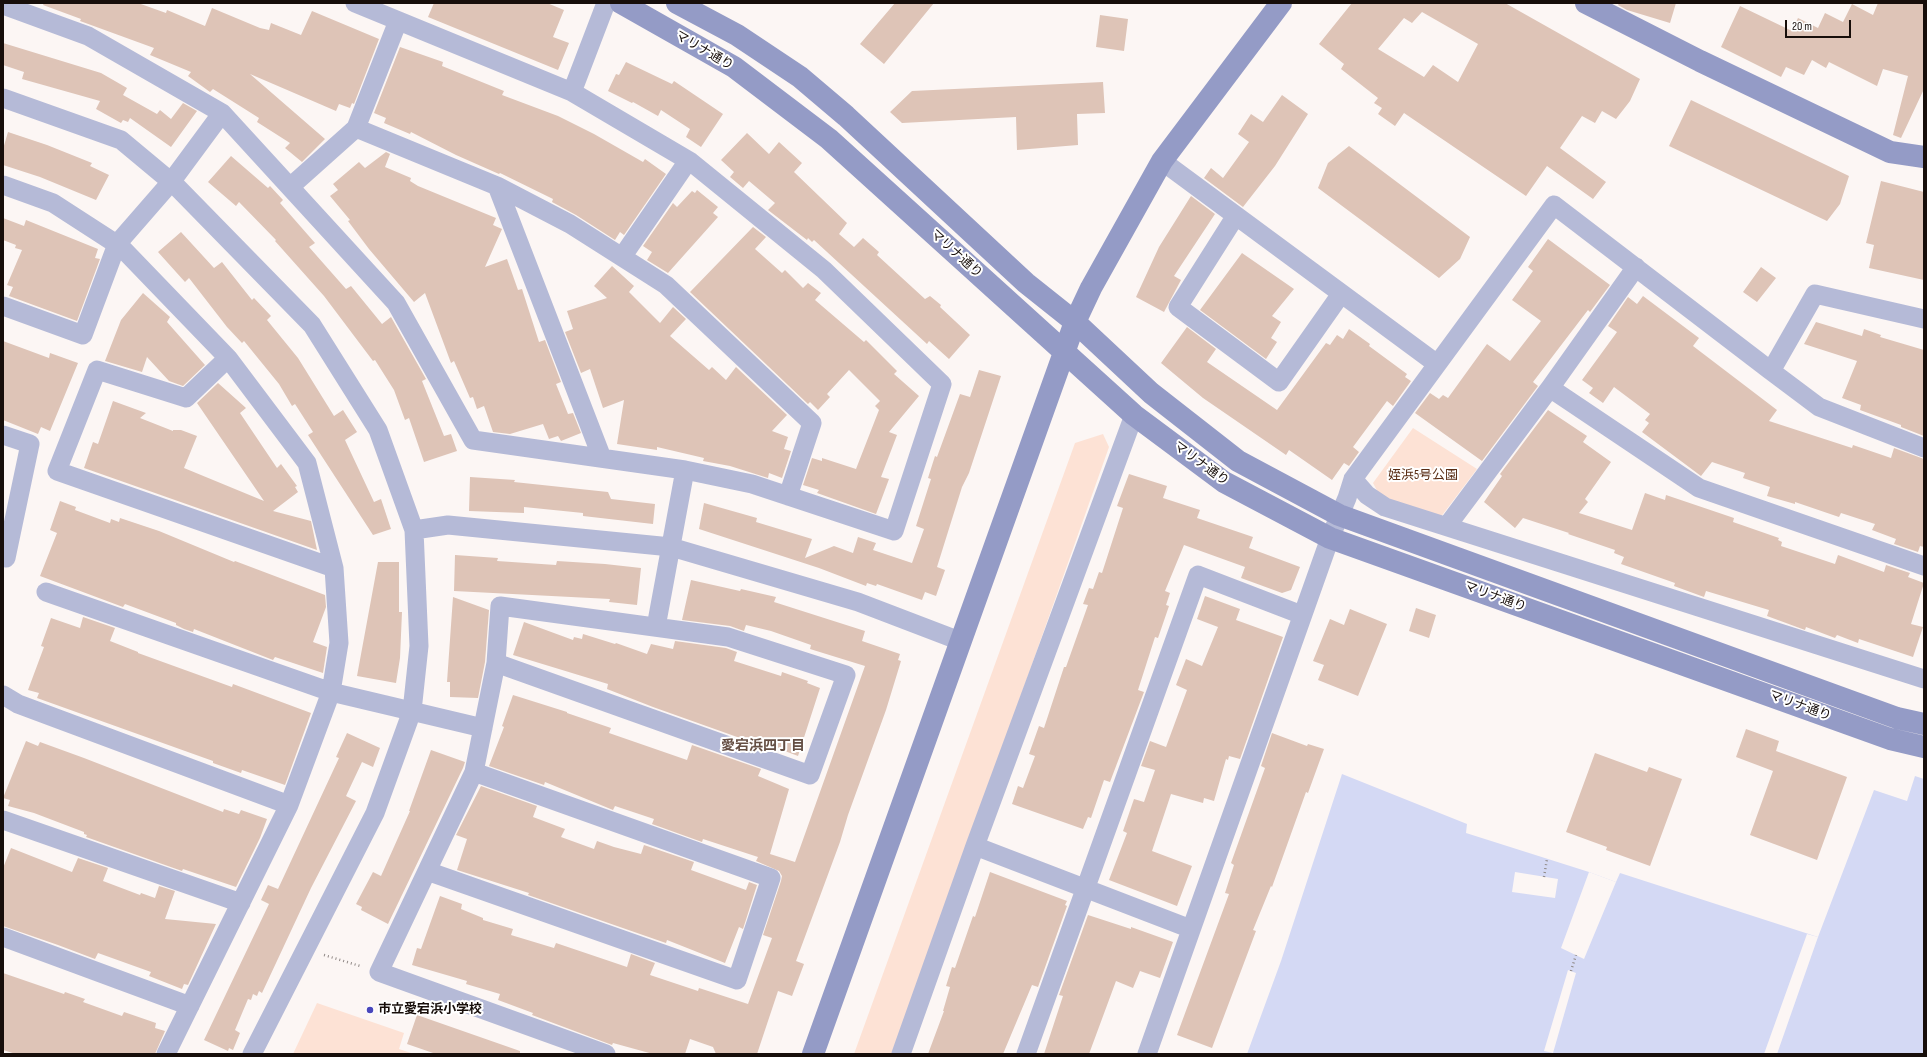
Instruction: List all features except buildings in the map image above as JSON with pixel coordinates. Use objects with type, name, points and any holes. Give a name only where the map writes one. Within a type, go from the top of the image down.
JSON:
[{"type":"street","points":[[3,5],[88,36],[222,113],[396,303],[474,440],[685,470],[752,484],[894,531],[942,384],[824,270],[688,161],[572,92],[355,3]]},
{"type":"street","points":[[572,92],[606,3]]},
{"type":"street","name":"マリナ通り","points":[[621,3],[734,67],[829,139],[1134,415],[1224,482],[1315,532],[1330,538],[1890,739],[1924,747]]},
{"type":"street","name":"マリナ通り","points":[[678,3],[737,34],[800,77],[846,116],[1026,283],[1074,322],[1151,393],[1238,461],[1339,515],[1897,718],[1924,724]]},
{"type":"street","points":[[813,1054],[1074,322],[1091,288],[1162,161],[1281,3]]},
{"type":"street","points":[[1590,4],[1700,61],[1890,152],[1924,157]]},
{"type":"street","points":[[290,187],[356,128],[398,21]]},
{"type":"street","points":[[3,98],[121,140],[171,182],[312,325],[378,430],[414,530],[419,646],[412,711],[375,813],[252,1054]]},
{"type":"street","points":[[3,306],[83,335],[117,244],[171,182],[222,113]]},
{"type":"street","points":[[356,128],[497,186],[570,224],[666,285],[812,423],[788,496]]},
{"type":"street","points":[[622,257],[688,161]]},
{"type":"street","points":[[1162,161],[1235,217],[1437,364]]},
{"type":"street","points":[[3,185],[52,203],[117,244],[228,358],[307,463],[334,568],[339,643],[332,692],[289,805],[166,1054]]},
{"type":"street","points":[[497,186],[602,458]]},
{"type":"street","points":[[1147,1054],[1302,615],[1353,479],[1554,205],[1818,407],[1924,448]]},
{"type":"street","points":[[1235,217],[1178,307],[1279,382],[1341,294]]},
{"type":"street","points":[[1447,526],[1550,388],[1636,268]]},
{"type":"street","points":[[1771,371],[1815,294],[1924,319]]},
{"type":"street","points":[[228,358],[186,398],[97,370],[57,471],[334,568]]},
{"type":"street","points":[[1550,388],[1699,488],[1924,566]]},
{"type":"street","points":[[901,1054],[975,846],[1134,415]]},
{"type":"street","points":[[3,435],[30,444],[6,558],[3,557]]},
{"type":"street","points":[[656,627],[685,470]]},
{"type":"street","points":[[1353,479],[1367,495],[1385,507],[1924,679]]},
{"type":"street","points":[[414,530],[448,525],[670,547],[858,602],[960,641]]},
{"type":"street","points":[[1026,1054],[1084,888],[1198,575],[1302,615]]},
{"type":"street","points":[[46,592],[332,692],[483,728]]},
{"type":"street","points":[[496,663],[810,775],[846,675],[728,637],[500,606],[496,663],[474,772],[379,972],[606,1054]]},
{"type":"street","points":[[3,695],[18,704],[289,805]]},
{"type":"street","points":[[427,871],[737,980],[771,878],[474,772]]},
{"type":"street","points":[[3,820],[241,903]]},
{"type":"street","points":[[975,846],[1191,929]]},
{"type":"street","points":[[3,937],[190,1006]]},
{"type":"path","points":[[1544,877],[1547,859]]},
{"type":"path","points":[[305,949],[379,972]]},
{"type":"path","points":[[1571,971],[1576,955]]},
{"type":"green space","name":"姪浜5号公園","points":[[1413,428],[1477,469],[1440,518],[1381,498],[1373,483]]},
{"type":"green space","points":[[1103,434],[1109,447],[894,1054],[854,1054],[1075,443]]},
{"type":"green space","points":[[317,1003],[404,1033],[399,1049],[414,1054],[293,1054]]},
{"type":"water","points":[[1342,774],[1467,824],[1466,833],[1616,882],[1620,873],[1818,937],[1874,790],[1907,801],[1915,776],[1924,779],[1924,1054],[1247,1054],[1281,961]]},
{"type":"pier","points":[[1515,872],[1558,879],[1555,898],[1512,892]]},
{"type":"pier","points":[[1589,872],[1616,882],[1584,959],[1561,948]]},
{"type":"pier","points":[[1807,934],[1818,937],[1777,1054],[1764,1054]]},
{"type":"pier","points":[[1568,970],[1576,973],[1553,1053],[1544,1051]]},
{"type":"place","name":"市立愛宕浜小学校","points":[[370,1010]]},
{"type":"district","name":"愛宕浜四丁目","points":[[763,746]]}]
